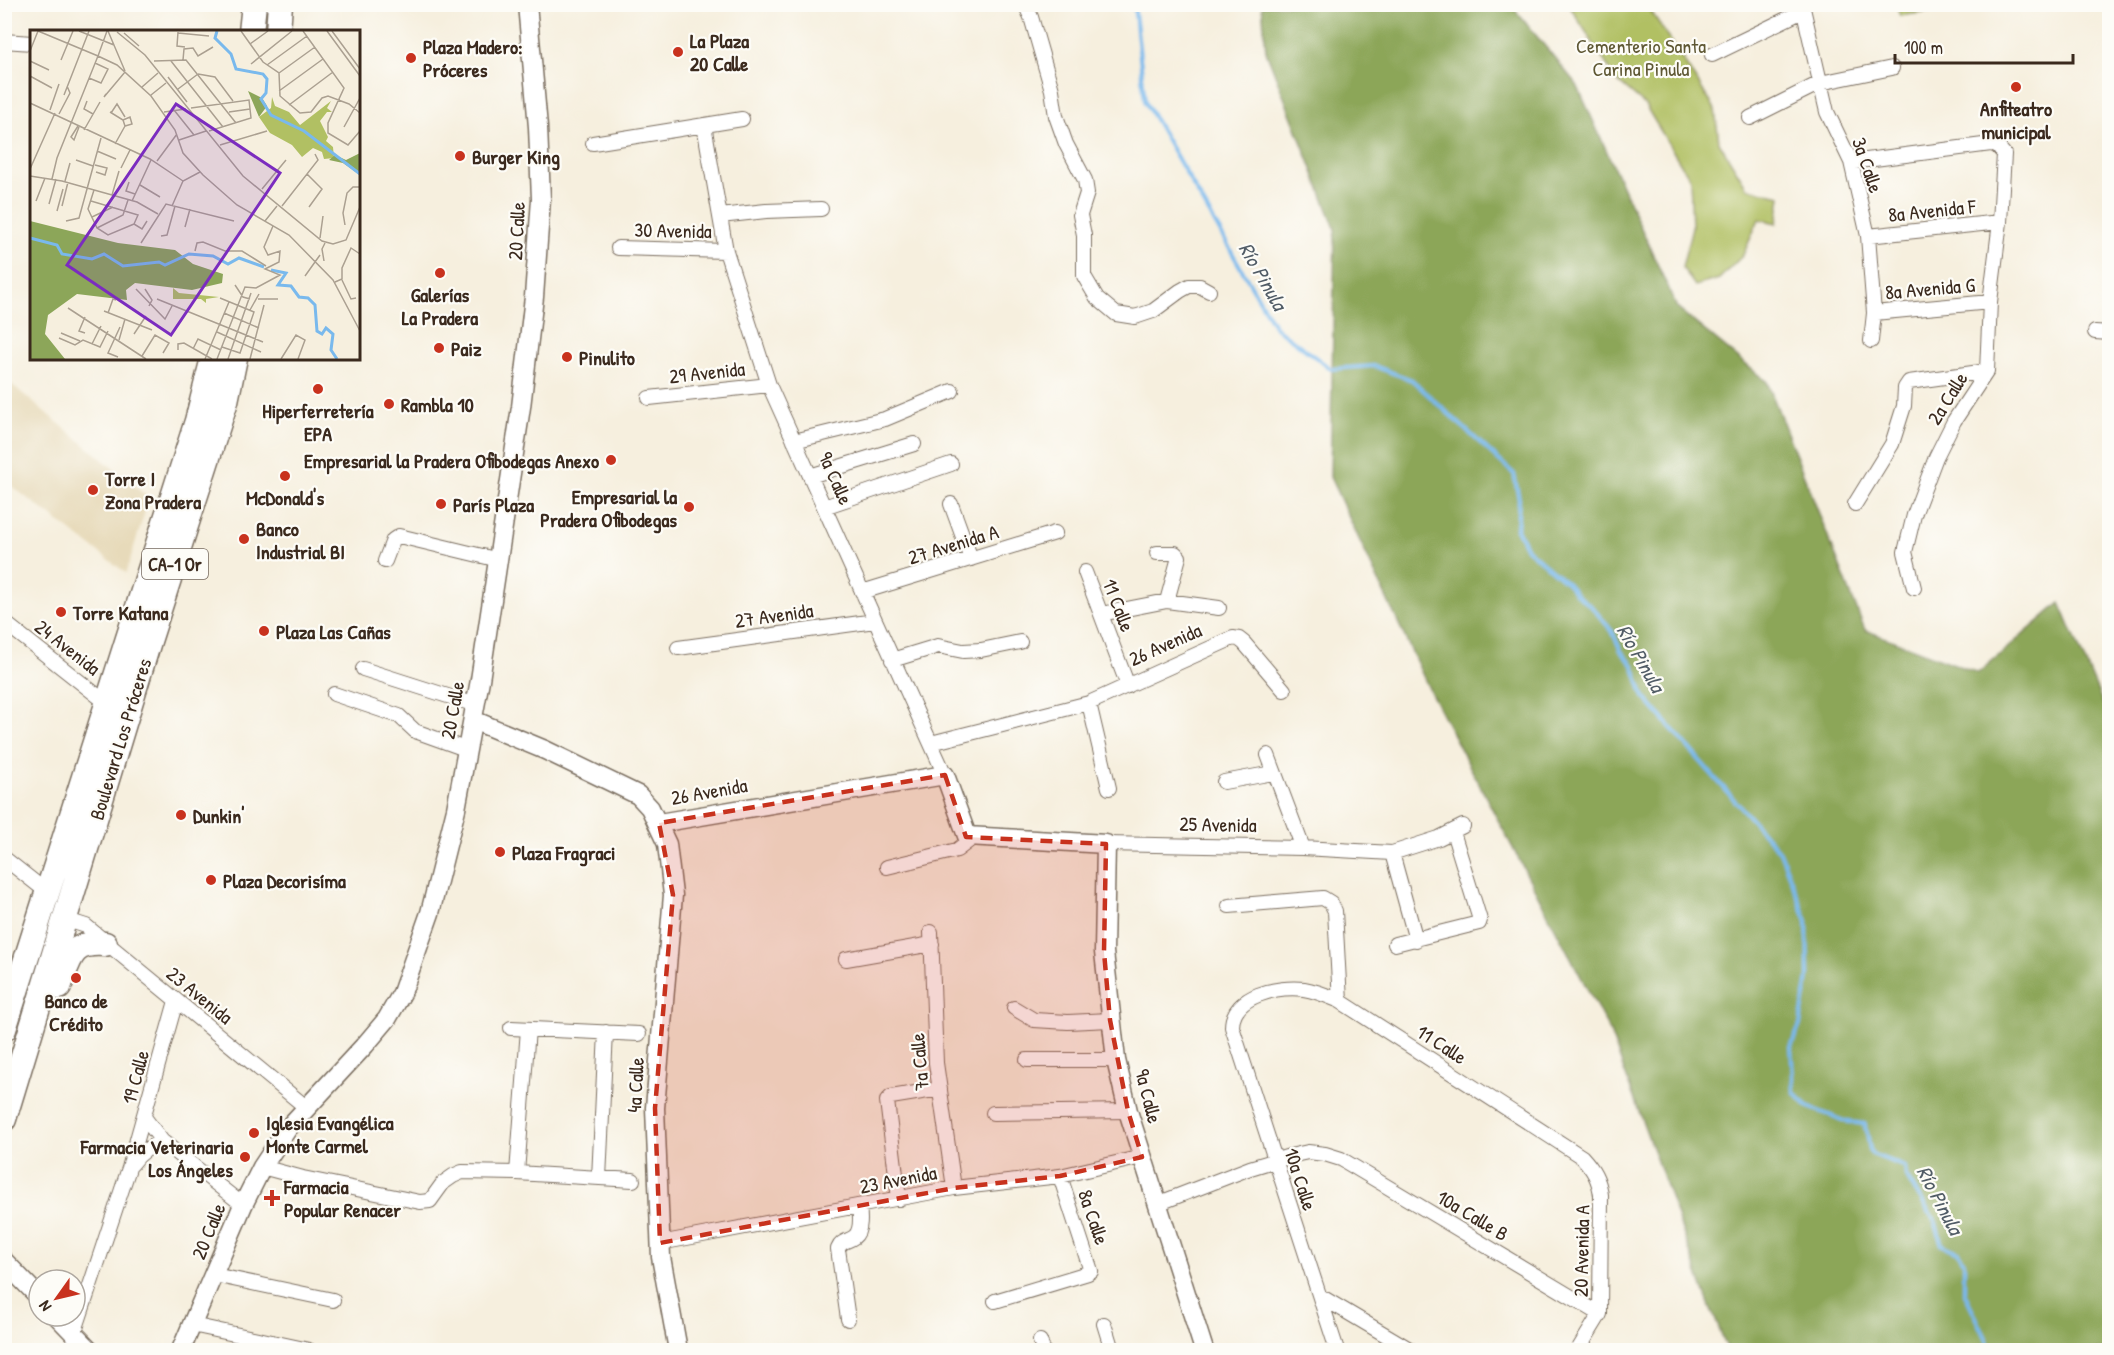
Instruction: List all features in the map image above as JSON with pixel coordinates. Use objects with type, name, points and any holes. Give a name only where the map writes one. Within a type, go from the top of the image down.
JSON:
[{"type":"highway","points":[[251,30],[254,4]]},
{"type":"highway","points":[[278,30],[280,4]]},
{"type":"highway","name":"Boulevard Los Próceres","points":[[4,1029],[197,421],[212,360]]},
{"type":"highway","name":"Boulevard Los Próceres","points":[[4,1119],[149,641],[226,400],[235,360]]},
{"type":"highway","points":[[4,1127],[16,1117],[69,959],[76,950],[88,943],[105,944]]},
{"type":"street","name":"20 Calle","points":[[181,1350],[243,1205],[262,1167],[288,1128],[365,1046],[387,1019],[402,993],[430,914],[475,712],[521,407],[533,306],[541,199],[538,127],[527,4]]},
{"type":"street","points":[[1025,4],[1031,17],[1049,80],[1056,116],[1066,144],[1085,180],[1087,193],[1080,215],[1084,235],[1084,276],[1097,298],[1116,314],[1135,316],[1153,311],[1189,286],[1200,286],[1209,291]]},
{"type":"street","points":[[1712,55],[1802,8]]},
{"type":"street","name":"3a Calle","points":[[1802,8],[1827,112],[1851,162],[1868,236],[1874,313],[1871,341]]},
{"type":"street","points":[[4,40],[30,43]]},
{"type":"street","points":[[1750,118],[1820,83],[1892,68]]},
{"type":"street","points":[[593,143],[742,119]]},
{"type":"street","name":"9a Calle","points":[[704,125],[726,250],[769,386],[931,743],[971,837]]},
{"type":"street","name":"2a Calle","points":[[1851,162],[1991,144],[1998,146],[2004,158],[2000,222],[1990,302],[1988,371],[1954,421],[1936,458],[1914,515],[1905,552],[1914,588]]},
{"type":"street","points":[[720,216],[821,209]]},
{"type":"street","name":"8a Avenida F","points":[[1868,236],[2000,222]]},
{"type":"street","name":"30 Avenida","points":[[618,248],[726,250]]},
{"type":"street","name":"8a Avenida G","points":[[1874,313],[1990,302]]},
{"type":"street","points":[[2095,332],[2109,333]]},
{"type":"street","points":[[1856,504],[1892,444],[1904,406],[1905,388],[1909,382],[1988,371]]},
{"type":"street","name":"29 Avenida","points":[[649,398],[769,386]]},
{"type":"street","points":[[794,441],[885,418],[952,391]]},
{"type":"street","points":[[810,476],[914,444]]},
{"type":"street","points":[[824,507],[951,464]]},
{"type":"street","points":[[951,504],[971,560]]},
{"type":"street","name":"27 Avenida A","points":[[862,592],[1055,533]]},
{"type":"street","points":[[385,561],[393,540],[399,536],[499,560]]},
{"type":"street","points":[[1157,553],[1175,553],[1179,557],[1167,601]]},
{"type":"street","name":"11 Calle","points":[[1085,572],[1128,686]]},
{"type":"street","points":[[1101,614],[1167,601],[1220,609]]},
{"type":"street","name":"27 Avenida","points":[[678,648],[875,621]]},
{"type":"street","name":"24 Avenida","points":[[4,622],[108,704]]},
{"type":"street","name":"26 Avenida","points":[[931,743],[1089,703],[1200,660],[1233,638],[1244,643],[1284,690]]},
{"type":"street","points":[[892,660],[938,646],[963,651],[981,650],[1020,642]]},
{"type":"street","points":[[363,669],[475,712]]},
{"type":"street","points":[[334,694],[399,716],[415,730],[468,750]]},
{"type":"street","points":[[1089,703],[1109,788]]},
{"type":"street","name":"26 Avenida","points":[[475,712],[545,750],[638,795],[646,802],[659,823],[945,775]]},
{"type":"street","points":[[1268,755],[1303,848]]},
{"type":"street","points":[[1224,782],[1273,773]]},
{"type":"street","name":"4a Calle","points":[[659,823],[667,843],[674,895],[655,1108],[661,1257],[678,1350]]},
{"type":"street","name":"25 Avenida","points":[[971,837],[1106,844],[1303,848],[1392,853],[1439,838],[1458,829],[1480,920],[1476,925],[1416,940]]},
{"type":"street","points":[[887,867],[957,850],[971,837]]},
{"type":"street","name":"9a Calle","points":[[1106,844],[1104,952],[1116,1059],[1128,1111],[1204,1350]]},
{"type":"street","points":[[1392,853],[1416,940],[1395,944]]},
{"type":"street","points":[[4,858],[47,892]]},
{"type":"street","points":[[1229,906],[1323,898],[1331,903],[1335,911],[1340,1001]]},
{"type":"street","name":"23 Avenida","points":[[64,919],[86,927],[307,1108]]},
{"type":"street","name":"7a Calle","points":[[846,959],[932,938],[936,1063],[954,1188]]},
{"type":"street","name":"10a Calle","points":[[1337,1350],[1232,1027],[1232,1018],[1235,1010],[1244,1002],[1261,994],[1289,988],[1320,992],[1340,1001]]},
{"type":"street","name":"19 Calle","points":[[74,1334],[129,1168],[176,1001]]},
{"type":"street","name":"11 Calle","points":[[1340,1001],[1582,1157],[1592,1167],[1599,1181]]},
{"type":"street","points":[[1014,1008],[1034,1020],[1110,1020]]},
{"type":"street","points":[[511,1028],[639,1034]]},
{"type":"street","points":[[517,1173],[528,1029]]},
{"type":"street","points":[[599,1178],[606,1032]]},
{"type":"street","points":[[1027,1060],[1116,1059]]},
{"type":"street","points":[[899,1199],[887,1101],[891,1097],[940,1089]]},
{"type":"street","points":[[993,1113],[1128,1111]]},
{"type":"street","points":[[144,1117],[162,1141],[243,1205]]},
{"type":"street","points":[[129,1168],[138,1156],[162,1141]]},
{"type":"street","name":"10a Calle B","points":[[1275,1161],[1308,1152],[1325,1154],[1351,1165],[1600,1314]]},
{"type":"street","name":"23 Avenida","points":[[660,1243],[954,1188],[1060,1176],[1143,1157]]},
{"type":"street","points":[[1157,1204],[1250,1168],[1275,1161]]},
{"type":"street","points":[[262,1167],[303,1178],[420,1202],[430,1201],[443,1183],[462,1172],[633,1180]]},
{"type":"street","name":"8a Calle","points":[[995,1301],[1091,1271],[1060,1176]]},
{"type":"street","name":"20 Avenida A","points":[[1578,1350],[1600,1314],[1601,1195],[1599,1181]]},
{"type":"street","points":[[849,1319],[838,1249],[843,1241],[857,1233],[860,1206]]},
{"type":"street","points":[[4,1260],[27,1284]]},
{"type":"street","points":[[214,1275],[333,1300]]},
{"type":"street","points":[[1320,1296],[1411,1350]]},
{"type":"street","points":[[1104,1324],[1112,1350]]},
{"type":"street","points":[[192,1325],[309,1350]]},
{"type":"street","points":[[68,1328],[90,1350]]},
{"type":"highlighted area","points":[[945,775],[966,837],[1106,844],[1104,952],[1110,1020],[1128,1111],[1142,1157],[1060,1176],[954,1188],[660,1243],[655,1108],[673,895],[659,823]]},
{"type":"shaded area","points":[[5,379],[149,498],[126,573],[5,481]]},
{"type":"green space","points":[[1262,5],[1511,5],[1577,85],[1677,308],[1767,382],[1865,630],[1978,673],[2060,603],[2109,718],[2109,1350],[1728,1350],[1709,1304],[1610,1032],[1431,693],[1330,477],[1335,228],[1266,51]]},
{"type":"green space","name":"Cementerio Santa Carina Pinula","points":[[1569,5],[1647,5],[1715,109],[1719,142],[1747,188],[1781,196],[1777,223],[1759,219],[1743,255],[1719,279],[1695,286],[1682,267],[1692,227],[1690,179],[1645,105],[1617,81]]},
{"type":"green space","points":[[1896,5],[1902,5],[1903,9],[1925,5],[1974,5],[1900,16]]},
{"type":"waterway","name":"Río Pinula","points":[[1134,4],[1145,102],[1275,327],[1331,369],[1374,366],[1412,380],[1514,474],[1519,499],[1517,529],[1527,549],[1591,606],[1612,631],[1621,651],[1633,665],[1644,697],[1780,852],[1807,921],[1808,977],[1800,1025],[1791,1047],[1794,1092],[1808,1107],[1848,1122],[1865,1124],[1872,1154],[1905,1167],[1906,1176],[1935,1221],[1942,1245],[1958,1252],[1964,1262],[1964,1292],[1987,1340],[1989,1350]]},
{"type":"place","name":"La Plaza 20 Calle","points":[[678,52]]},
{"type":"place","name":"Plaza Madero: Próceres","points":[[411,58]]},
{"type":"place","name":"Anfiteatro municipal","points":[[2016,87]]},
{"type":"place","name":"Burger King","points":[[460,156]]},
{"type":"place","name":"Galerías La Pradera","points":[[440,273]]},
{"type":"place","name":"Paiz","points":[[439,348]]},
{"type":"place","name":"Pinulito","points":[[567,357]]},
{"type":"place","name":"Hiperferretería EPA","points":[[318,389]]},
{"type":"place","name":"Rambla 10","points":[[389,404]]},
{"type":"place","name":"Empresarial la Pradera Ofibodegas Anexo","points":[[611,460]]},
{"type":"place","name":"McDonald's","points":[[285,476]]},
{"type":"place","name":"Torre I Zona Pradera","points":[[93,490]]},
{"type":"place","name":"París Plaza","points":[[441,504]]},
{"type":"place","name":"Empresarial la Pradera Ofibodegas","points":[[689,507]]},
{"type":"place","name":"Banco Industrial BI","points":[[244,539]]},
{"type":"place","name":"Torre Katana","points":[[61,612]]},
{"type":"place","name":"Plaza Las Cañas","points":[[264,631]]},
{"type":"place","name":"Dunkin'","points":[[181,815]]},
{"type":"place","name":"Plaza Fragraci","points":[[500,852]]},
{"type":"place","name":"Plaza Decorisíma","points":[[211,880]]},
{"type":"place","name":"Banco de Crédito","points":[[76,978]]},
{"type":"place","name":"Iglesia Evangélica Monte Carmel","points":[[254,1133]]},
{"type":"place","name":"Farmacia Veterinaria Los Ángeles","points":[[245,1157]]},
{"type":"place","name":"Farmacia Popular Renacer","points":[[272,1198]]}]
